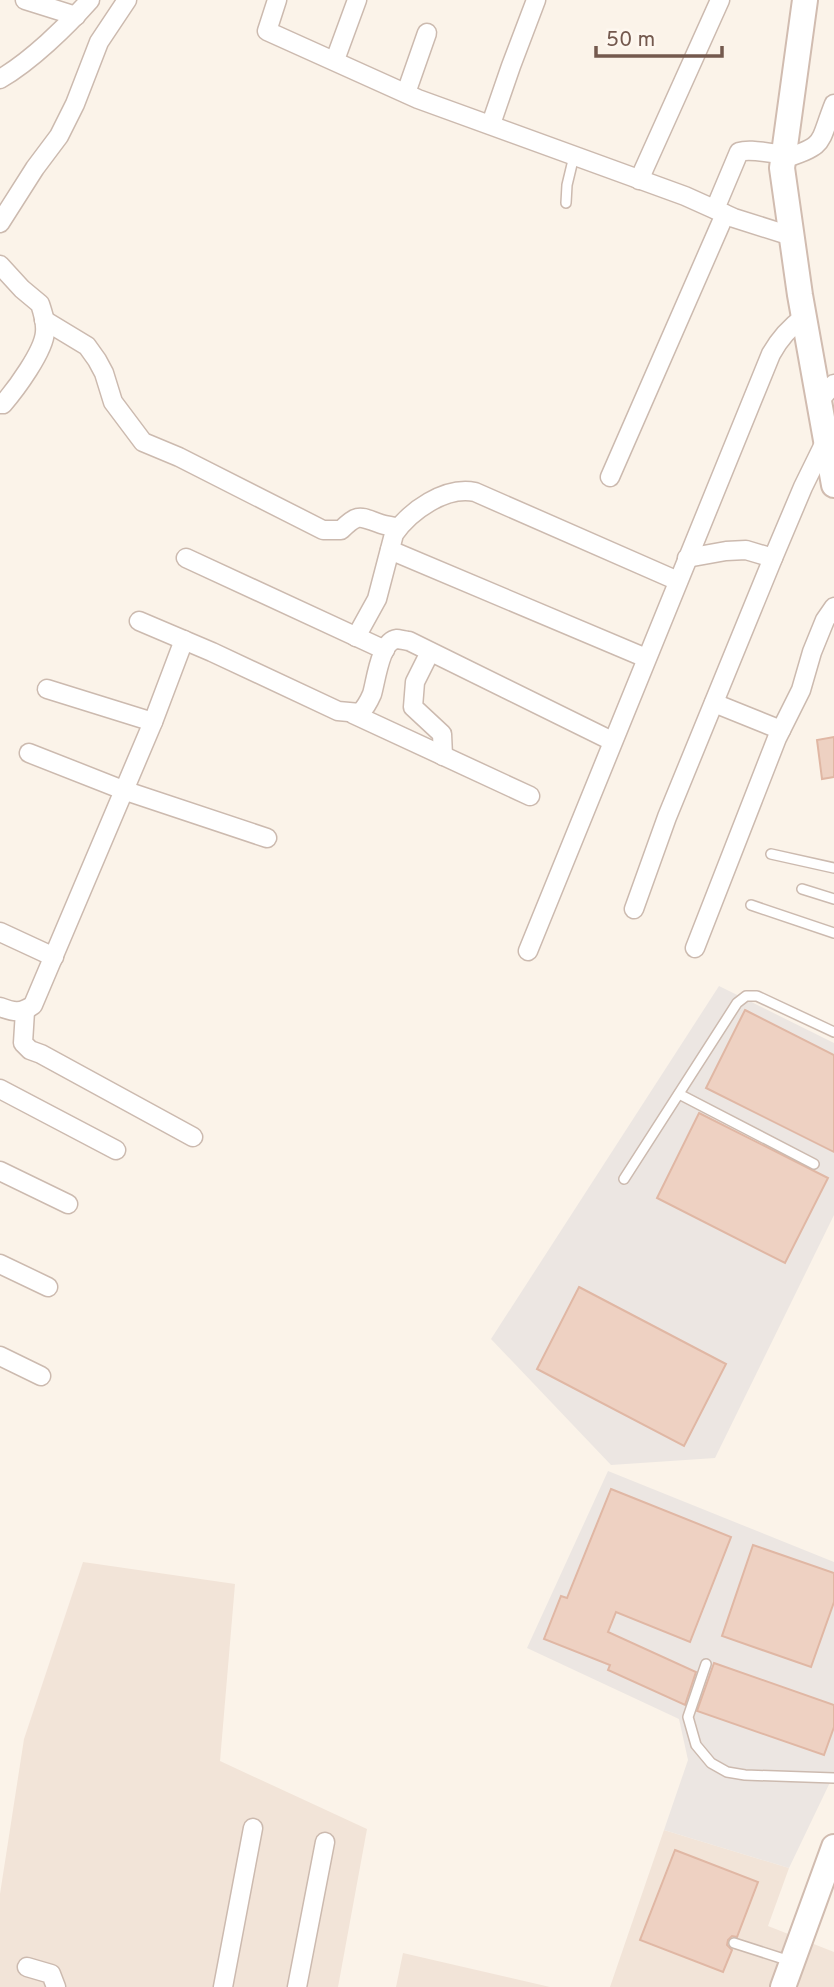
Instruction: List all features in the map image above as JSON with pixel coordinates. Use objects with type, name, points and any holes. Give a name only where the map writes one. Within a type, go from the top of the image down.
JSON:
[{"type":"main road","points":[[805,0],[782,168],[804,317],[827,393],[829,452],[834,485]]},
{"type":"main road","points":[[783,1987],[834,1847]]},
{"type":"street","points":[[25,0],[76,16]]},
{"type":"street","points":[[0,79],[16,70],[90,0]]},
{"type":"street","points":[[0,223],[59,136],[80,93],[99,42],[127,0]]},
{"type":"street","points":[[277,0],[267,31],[418,99],[792,236]]},
{"type":"street","points":[[335,60],[357,0]]},
{"type":"street","points":[[491,124],[536,0]]},
{"type":"street","points":[[639,180],[720,0]]},
{"type":"street","points":[[407,93],[427,33]]},
{"type":"street","points":[[610,477],[720,211],[739,152],[745,150],[784,156],[815,148],[822,139],[834,104]]},
{"type":"street","points":[[0,265],[40,304],[45,332],[39,351],[13,392],[0,404]]},
{"type":"street","points":[[528,951],[771,354],[779,340],[804,317]]},
{"type":"street","points":[[44,320],[87,346],[104,373],[113,402],[143,442],[179,457],[323,530],[341,530],[351,520],[360,516],[398,527]]},
{"type":"street","points":[[634,909],[656,844],[803,487],[829,452]]},
{"type":"street","points":[[356,637],[377,599],[398,527],[445,494],[466,490],[678,581]]},
{"type":"street","points":[[390,550],[646,658]]},
{"type":"street","points":[[687,558],[746,550],[773,558]]},
{"type":"street","points":[[186,558],[385,650]]},
{"type":"street","points":[[695,948],[781,730],[801,690],[825,620],[834,607]]},
{"type":"street","points":[[139,621],[338,711],[354,714],[530,796]]},
{"type":"street","points":[[354,714],[360,713],[368,701],[385,650],[391,642],[398,639],[612,741]]},
{"type":"street","points":[[0,1007],[15,1012],[33,1005],[153,722],[184,640]]},
{"type":"street","points":[[430,652],[415,682],[413,707],[442,734],[443,756]]},
{"type":"street","points":[[47,689],[153,722]]},
{"type":"street","points":[[714,703],[781,730]]},
{"type":"street","points":[[29,753],[124,790],[267,838]]},
{"type":"street","points":[[0,932],[54,957]]},
{"type":"street","points":[[25,1010],[23,1043],[30,1050],[193,1137]]},
{"type":"street","points":[[0,1089],[116,1150]]},
{"type":"street","points":[[0,1171],[68,1204]]},
{"type":"street","points":[[0,1264],[48,1287]]},
{"type":"street","points":[[0,1356],[41,1376]]},
{"type":"street","points":[[223,1987],[253,1828]]},
{"type":"street","points":[[296,1987],[325,1842]]},
{"type":"street","points":[[27,1967],[51,1975],[56,1987]]},
{"type":"lane","points":[[566,203],[573,156]]},
{"type":"lane","points":[[771,854],[834,868]]},
{"type":"lane","points":[[802,889],[834,899]]},
{"type":"lane","points":[[751,905],[834,933]]},
{"type":"lane","points":[[624,1178],[737,1003],[747,996],[757,996],[834,1032]]},
{"type":"lane","points":[[679,1094],[814,1164]]},
{"type":"lane","points":[[706,1664],[688,1717],[696,1745],[711,1763],[727,1772],[745,1775],[834,1778]]},
{"type":"lane","points":[[734,1943],[792,1961]]},
{"type":"shaded area","points":[[719,986],[834,1043],[834,1215],[715,1458],[611,1465],[491,1339]]},
{"type":"shaded area","points":[[608,1471],[834,1562],[834,1774],[789,1868],[664,1830],[688,1760],[679,1719],[527,1648]]},
{"type":"shaded area","points":[[83,1562],[235,1584],[220,1761],[367,1829],[338,1987],[0,1987],[0,1894],[24,1739]]},
{"type":"shaded area","points":[[664,1830],[789,1868],[768,1926],[834,1952],[834,1987],[610,1987]]},
{"type":"shaded area","points":[[403,1953],[550,1987],[396,1987]]},
{"type":"building","points":[[834,737],[834,777],[822,779],[817,740]]},
{"type":"building","points":[[745,1010],[834,1055],[834,1152],[706,1088]]},
{"type":"building","points":[[699,1113],[828,1178],[785,1263],[657,1198]]},
{"type":"building","points":[[579,1287],[726,1364],[684,1446],[537,1369]]},
{"type":"building","points":[[611,1489],[731,1537],[690,1642],[616,1612],[608,1632],[696,1672],[685,1705],[608,1670],[610,1665],[544,1639],[561,1596],[567,1598]]},
{"type":"building","points":[[753,1545],[834,1573],[834,1602],[811,1667],[722,1636]]},
{"type":"building","points":[[714,1663],[834,1705],[834,1727],[824,1755],[697,1711]]},
{"type":"building","points":[[675,1850],[758,1882],[737,1937],[732,1936],[728,1940],[727,1945],[732,1950],[723,1972],[640,1940]]}]
